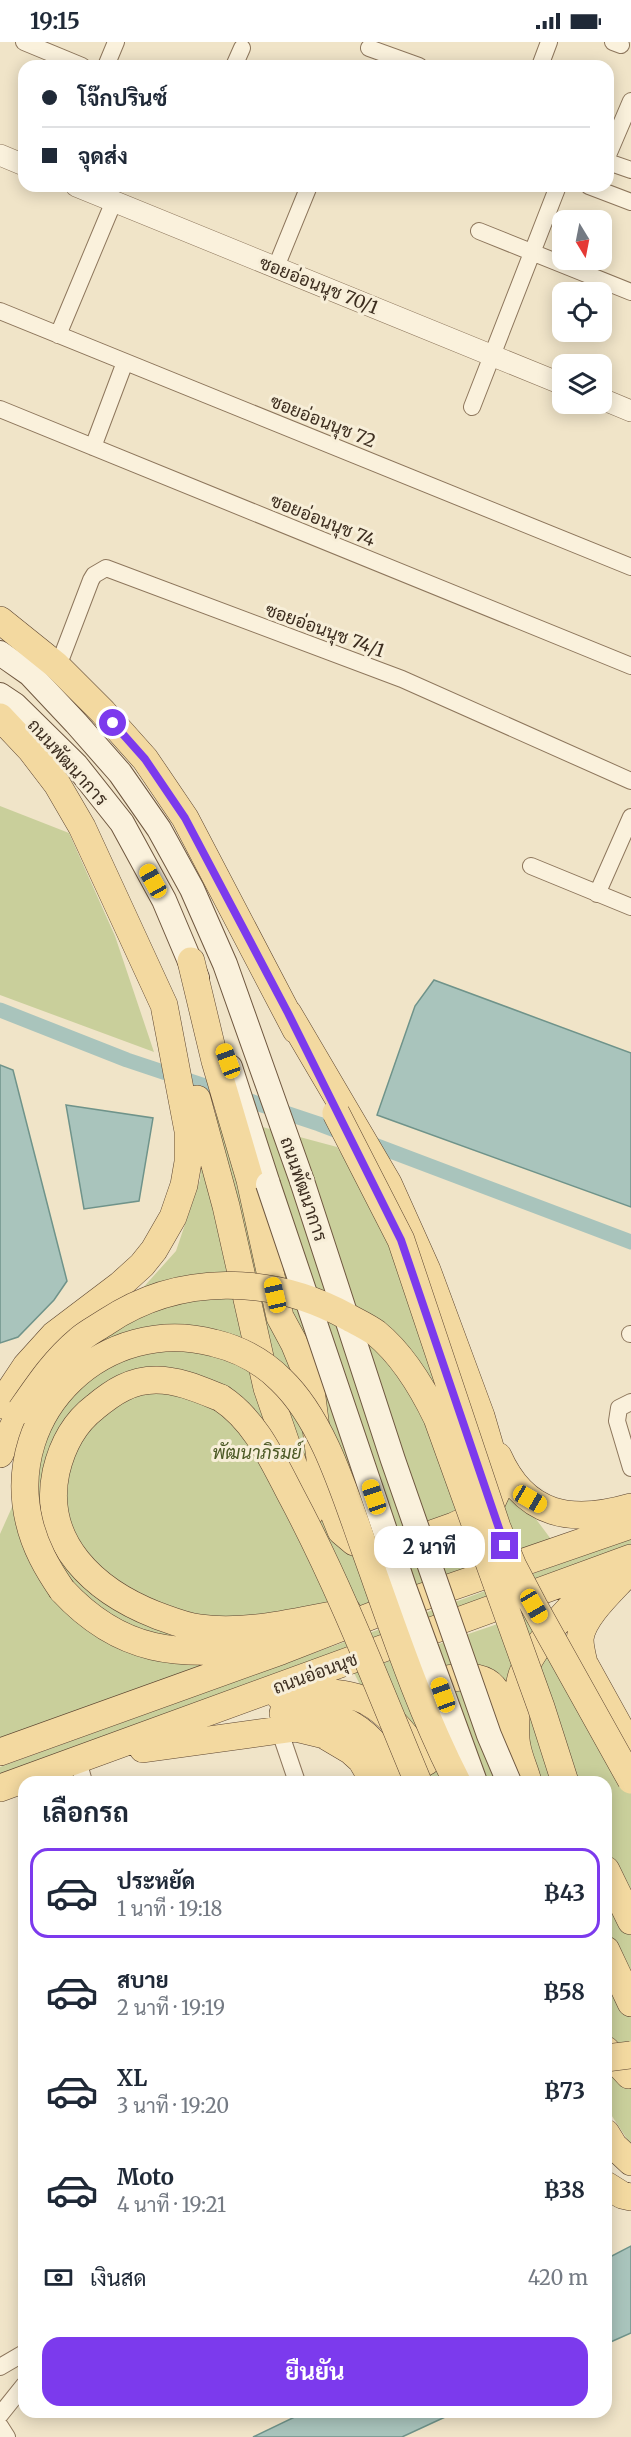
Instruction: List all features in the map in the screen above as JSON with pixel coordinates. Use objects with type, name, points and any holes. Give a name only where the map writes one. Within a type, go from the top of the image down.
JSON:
[{"type":"main road","points":[[0,620],[56,665],[104,712],[145,759],[185,818],[342,1113],[401,1240],[497,1527],[513,1566],[631,1780]]},
{"type":"main road","name":"ถนนพัฒนาการ","points":[[0,653],[30,674],[120,773],[159,829],[192,889],[225,964],[264,1080],[302,1181],[397,1471],[489,1735],[506,1776]]},
{"type":"main road","name":"ถนนพัฒนาการ","points":[[0,695],[15,705],[75,765],[122,823],[164,900],[191,961]]},
{"type":"main road","points":[[0,717],[31,750],[57,784],[82,827],[168,1018],[191,1105],[226,1206],[267,1388],[324,1557]]},
{"type":"main road","points":[[191,961],[240,1119],[250,1180],[280,1317],[299,1353],[310,1382],[322,1474],[341,1531],[354,1542],[368,1545],[394,1544],[434,1534],[481,1513],[492,1502],[499,1487],[498,1474],[481,1416]]},
{"type":"main road","points":[[0,1454],[11,1407],[26,1366],[54,1335],[120,1285],[142,1265],[154,1250],[173,1217],[184,1185],[188,1162],[191,1105]]},
{"type":"main road","points":[[342,1113],[388,1183],[427,1270],[481,1416],[503,1467],[530,1499],[560,1514],[578,1517],[610,1513],[631,1507]]},
{"type":"main road","name":"ถนนพัฒนาการ","points":[[240,1119],[268,1184],[404,1587],[473,1776]]},
{"type":"main road","points":[[11,1407],[81,1338],[123,1310],[157,1295],[195,1286],[235,1285],[288,1293],[321,1304],[376,1333],[406,1366],[423,1390],[437,1418],[541,1707],[563,1776]]},
{"type":"main road","points":[[338,1629],[277,1645],[222,1652],[176,1650],[146,1645],[125,1638],[100,1625],[82,1611],[62,1590],[48,1569],[37,1549],[28,1519],[25,1491],[28,1456],[39,1423],[54,1398],[90,1362],[114,1350],[151,1340],[180,1336],[226,1346],[245,1354],[271,1370],[298,1398],[334,1464],[408,1669],[438,1745],[454,1776]]},
{"type":"main road","points":[[402,1604],[238,1630],[197,1628],[164,1618],[128,1603],[105,1588],[80,1564],[60,1533],[52,1499],[59,1460],[78,1423],[118,1389],[157,1380],[185,1384],[221,1398],[237,1408],[265,1445],[324,1557],[426,1775]]},
{"type":"main road","name":"ถนนอ่อนนุช","points":[[0,1752],[402,1604],[631,1525]]},
{"type":"main road","points":[[517,1746],[517,1710],[522,1674],[544,1641],[575,1602],[625,1564]]},
{"type":"main road","points":[[625,1564],[584,1625],[580,1638],[584,1662],[631,1748]]},
{"type":"main road","name":"ถนนอ่อนนุช","points":[[54,1776],[72,1772],[625,1564]]},
{"type":"main road","points":[[426,1775],[415,1723],[414,1703],[419,1692],[442,1679],[478,1678],[491,1684],[503,1700],[526,1776]]},
{"type":"main road","points":[[156,1739],[266,1699],[293,1694],[353,1696],[374,1706],[397,1725],[426,1775]]},
{"type":"main road","points":[[156,1739],[279,1713],[300,1712],[339,1718],[352,1724],[380,1749],[387,1776]]},
{"type":"main road","points":[[156,1739],[295,1728],[311,1731],[337,1742],[385,1776]]},
{"type":"main road","name":"ถนนอ่อนนุช","points":[[0,1788],[18,1784]]},
{"type":"main road","points":[[612,1882],[631,1921]]},
{"type":"main road","points":[[612,1963],[631,2003]]},
{"type":"main road","points":[[612,1975],[631,2008]]},
{"type":"main road","points":[[612,2042],[630,2069]]},
{"type":"main road","points":[[612,2055],[630,2069]]},
{"type":"main road","points":[[612,2061],[630,2069]]},
{"type":"main road","points":[[612,2143],[631,2162]]},
{"type":"main road","points":[[612,2178],[621,2182],[631,2182]]},
{"type":"main road","points":[[612,2189],[631,2197]]},
{"type":"street","points":[[24,42],[68,60]]},
{"type":"street","points":[[109,60],[117,42]]},
{"type":"street","points":[[542,60],[549,42]]},
{"type":"street","points":[[237,60],[242,48]]},
{"type":"street","points":[[369,48],[402,60]]},
{"type":"street","points":[[614,141],[631,101]]},
{"type":"street","points":[[0,155],[18,162]]},
{"type":"street","points":[[614,164],[631,171]]},
{"type":"street","name":"ซอยอ่อนนุช 70/1","points":[[91,192],[552,380]]},
{"type":"street","points":[[276,267],[307,192]]},
{"type":"street","points":[[472,407],[556,192]]},
{"type":"street","points":[[605,192],[631,202]]},
{"type":"street","points":[[58,335],[114,201]]},
{"type":"street","points":[[479,231],[631,292]]},
{"type":"street","name":"ซอยอ่อนนุช 72","points":[[0,312],[631,567]]},
{"type":"street","points":[[93,447],[125,362]]},
{"type":"street","points":[[612,403],[631,411]]},
{"type":"street","name":"ซอยอ่อนนุช 74","points":[[0,409],[631,666]]},
{"type":"street","name":"ซอยอ่อนนุช 74/1","points":[[56,665],[62,656],[91,580],[94,575],[106,568],[402,679],[631,781]]},
{"type":"street","points":[[597,894],[631,817]]},
{"type":"street","points":[[531,866],[631,907]]},
{"type":"street","points":[[631,1402],[619,1408],[617,1421],[631,1468]]},
{"type":"street","points":[[279,1729],[295,1776]]},
{"type":"street","points":[[0,2367],[18,2356]]},
{"type":"street","points":[[0,2415],[18,2392]]},
{"type":"street","points":[[0,2426],[7,2437]]},
{"type":"green space","points":[[0,806],[69,833],[115,936],[154,1052],[0,995]]},
{"type":"green space","name":"พัฒนาภิรมย์","points":[[206,1112],[337,1147],[355,1175],[404,1275],[443,1394],[559,1550],[0,1752],[0,1534],[72,1373],[123,1310],[176,1251],[200,1180]]},
{"type":"green space","points":[[631,1538],[631,1545],[0,1775],[0,1767]]},
{"type":"green space","points":[[530,1613],[631,1785],[631,2145],[612,2116],[612,1776],[407,1776],[354,1673]]},
{"type":"water","points":[[434,980],[631,1053],[631,1207],[377,1115],[415,1006]]},
{"type":"water","points":[[0,1065],[13,1070],[67,1281],[54,1300],[18,1337],[0,1343]]},
{"type":"water","points":[[66,1105],[153,1118],[139,1201],[84,1209]]},
{"type":"water","points":[[631,2246],[631,2333],[612,2341],[612,2256]]},
{"type":"water","points":[[293,2418],[443,2418],[402,2437],[253,2437]]},
{"type":"waterway","points":[[0,1010],[127,1060],[319,1124],[631,1242]]},
{"type":"route","points":[[113,723],[145,759],[185,818],[288,1013],[401,1240],[505,1546]]}]
